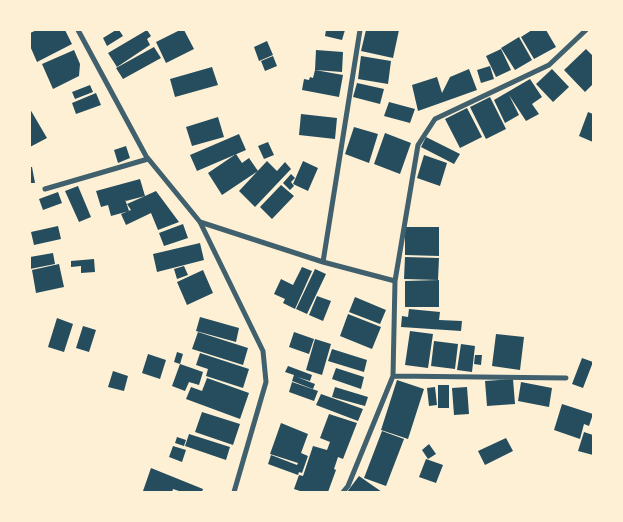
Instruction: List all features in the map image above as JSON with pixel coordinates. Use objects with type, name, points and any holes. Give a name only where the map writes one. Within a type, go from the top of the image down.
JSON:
[{"type":"street","points":[[78,30],[148,159],[200,222],[263,351],[266,382],[234,492]]},
{"type":"street","points":[[323,262],[360,30]]},
{"type":"street","points":[[343,492],[348,486],[394,376],[395,281],[418,145],[435,119],[549,65],[586,30]]},
{"type":"street","points":[[45,189],[148,159]]},
{"type":"street","points":[[200,222],[323,262],[395,281]]},
{"type":"street","points":[[394,376],[566,378]]},
{"type":"building","points":[[37,30],[65,30],[72,44],[37,62],[30,46],[30,33]]},
{"type":"building","points":[[119,30],[123,36],[107,46],[103,38]]},
{"type":"building","points":[[147,30],[151,36],[147,39],[150,45],[117,67],[108,53]]},
{"type":"building","points":[[180,30],[184,30],[194,49],[166,63],[156,42]]},
{"type":"building","points":[[326,30],[345,30],[342,40],[325,36]]},
{"type":"building","points":[[366,30],[399,30],[393,58],[361,51]]},
{"type":"building","points":[[532,30],[546,30],[556,47],[534,59],[521,37]]},
{"type":"building","points":[[519,37],[532,60],[515,70],[501,48]]},
{"type":"building","points":[[267,41],[273,55],[259,61],[254,47]]},
{"type":"building","points":[[154,47],[161,58],[123,79],[116,68]]},
{"type":"building","points":[[501,49],[511,70],[496,77],[486,56]]},
{"type":"building","points":[[586,49],[593,56],[593,84],[585,92],[564,70]]},
{"type":"building","points":[[74,50],[80,64],[79,76],[53,89],[42,64]]},
{"type":"building","points":[[316,50],[343,52],[342,72],[315,70]]},
{"type":"building","points":[[273,56],[277,66],[265,71],[261,61]]},
{"type":"building","points":[[361,56],[391,61],[388,84],[358,79]]},
{"type":"building","points":[[490,66],[494,79],[481,83],[477,70]]},
{"type":"building","points":[[212,67],[218,85],[175,97],[170,79]]},
{"type":"building","points":[[469,69],[477,90],[418,111],[412,85],[437,77],[442,93],[450,77]]},
{"type":"building","points":[[552,69],[569,87],[553,102],[536,84]]},
{"type":"building","points":[[315,70],[343,75],[339,97],[302,90],[304,79],[309,80],[310,77],[313,78]]},
{"type":"building","points":[[530,79],[542,97],[532,104],[539,114],[526,121],[509,95],[519,115],[505,123],[494,100]]},
{"type":"building","points":[[357,83],[384,89],[380,104],[353,97]]},
{"type":"building","points":[[90,85],[93,92],[75,99],[72,92]]},
{"type":"building","points":[[96,93],[101,105],[76,114],[72,103]]},
{"type":"building","points":[[490,97],[506,129],[486,139],[470,107]]},
{"type":"building","points":[[389,102],[415,109],[410,123],[384,116]]},
{"type":"building","points":[[467,108],[482,137],[460,148],[445,119]]},
{"type":"building","points":[[30,109],[47,138],[30,147]]},
{"type":"building","points":[[588,112],[593,114],[593,142],[579,136]]},
{"type":"building","points":[[301,114],[337,118],[335,139],[299,135]]},
{"type":"building","points":[[218,117],[224,137],[192,146],[186,127]]},
{"type":"building","points":[[354,127],[378,134],[369,163],[345,154]]},
{"type":"building","points":[[385,133],[411,143],[400,174],[374,164]]},
{"type":"building","points":[[239,134],[246,150],[197,171],[190,155]]},
{"type":"building","points":[[426,137],[460,154],[454,164],[421,147]]},
{"type":"building","points":[[268,142],[274,155],[264,159],[258,146]]},
{"type":"building","points":[[126,146],[130,158],[118,163],[114,150]]},
{"type":"building","points":[[236,154],[242,163],[249,158],[258,171],[222,195],[208,173]]},
{"type":"building","points":[[424,155],[447,163],[440,186],[417,178]]},
{"type":"building","points":[[267,161],[277,171],[285,162],[291,169],[255,207],[239,191]]},
{"type":"building","points":[[303,161],[318,168],[308,191],[293,184]]},
{"type":"building","points":[[30,167],[32,167],[35,183],[30,183]]},
{"type":"building","points":[[291,174],[295,178],[291,182],[294,186],[290,190],[283,183]]},
{"type":"building","points":[[140,179],[145,196],[156,191],[179,222],[158,230],[151,213],[126,225],[121,214],[127,211],[111,216],[108,205],[101,207],[96,191]],"holes":[[[145,196],[127,204],[131,210],[129,211],[125,199],[126,201]]]},
{"type":"building","points":[[281,185],[294,196],[272,219],[260,207]]},
{"type":"building","points":[[78,186],[91,217],[79,222],[65,191]]},
{"type":"building","points":[[58,192],[62,203],[43,210],[39,199]]},
{"type":"building","points":[[183,224],[188,238],[164,246],[159,233]]},
{"type":"building","points":[[58,226],[61,239],[34,245],[31,232]]},
{"type":"building","points":[[405,227],[439,227],[439,256],[405,255]]},
{"type":"building","points":[[200,243],[204,260],[157,272],[153,254]]},
{"type":"building","points":[[53,253],[55,264],[30,269],[30,257]]},
{"type":"building","points":[[405,257],[439,258],[438,280],[404,279]]},
{"type":"building","points":[[94,259],[95,272],[81,273],[81,266],[71,267],[71,261]]},
{"type":"building","points":[[59,264],[64,287],[36,293],[32,270]]},
{"type":"building","points":[[184,266],[188,275],[177,279],[174,269]]},
{"type":"building","points":[[302,267],[312,271],[295,309],[283,303],[285,299],[274,294],[281,279],[293,285]]},
{"type":"building","points":[[315,269],[326,274],[307,314],[296,309]]},
{"type":"building","points":[[203,270],[213,293],[187,305],[177,282]]},
{"type":"building","points":[[439,280],[439,307],[405,307],[405,281]]},
{"type":"building","points":[[317,296],[331,301],[323,321],[309,315]]},
{"type":"building","points":[[355,297],[386,310],[380,324],[349,312]]},
{"type":"building","points":[[409,309],[440,312],[439,320],[462,321],[461,331],[401,327],[402,316],[408,317]]},
{"type":"building","points":[[348,314],[381,327],[372,349],[340,336]]},
{"type":"building","points":[[200,317],[239,328],[236,342],[196,331]]},
{"type":"building","points":[[57,318],[73,324],[64,352],[48,347]]},
{"type":"building","points":[[83,326],[96,330],[89,352],[76,348]]},
{"type":"building","points":[[410,331],[433,334],[428,368],[405,365]]},
{"type":"building","points":[[198,332],[248,348],[243,365],[192,349]]},
{"type":"building","points":[[294,332],[314,339],[309,354],[289,347]]},
{"type":"building","points":[[496,334],[524,337],[520,370],[492,366]]},
{"type":"building","points":[[315,339],[331,344],[322,375],[306,370]]},
{"type":"building","points":[[434,341],[458,344],[455,369],[431,366]]},
{"type":"building","points":[[461,344],[475,346],[472,372],[457,370]]},
{"type":"building","points":[[332,349],[367,360],[364,372],[328,361]]},
{"type":"building","points":[[177,352],[183,354],[180,364],[174,362]]},
{"type":"building","points":[[200,353],[249,369],[243,388],[206,376],[208,369],[196,365]]},
{"type":"building","points":[[148,354],[166,360],[160,379],[142,373]]},
{"type":"building","points":[[475,355],[482,355],[481,365],[474,364]]},
{"type":"building","points":[[582,358],[593,362],[583,388],[572,384]]},
{"type":"building","points":[[180,364],[203,372],[199,385],[189,382],[185,391],[172,386]]},
{"type":"building","points":[[288,366],[312,375],[310,381],[297,377],[315,384],[313,389],[292,381],[294,375],[285,372]]},
{"type":"building","points":[[336,368],[364,377],[361,389],[332,379]]},
{"type":"building","points":[[113,371],[128,376],[124,391],[108,387]]},
{"type":"building","points":[[207,378],[249,393],[240,419],[186,399],[191,387],[202,391]]},
{"type":"building","points":[[513,379],[515,404],[487,406],[485,381]]},
{"type":"building","points":[[397,380],[424,389],[408,439],[381,430]]},
{"type":"building","points":[[292,382],[318,391],[314,401],[289,392]]},
{"type":"building","points":[[521,382],[552,388],[549,407],[518,401]]},
{"type":"building","points":[[438,385],[449,385],[449,408],[438,408]]},
{"type":"building","points":[[335,387],[368,397],[365,406],[332,397]]},
{"type":"building","points":[[435,387],[437,405],[429,406],[427,388]]},
{"type":"building","points":[[467,387],[469,414],[454,415],[452,388]]},
{"type":"building","points":[[321,394],[363,409],[358,421],[316,405]]},
{"type":"building","points":[[562,404],[593,414],[589,426],[584,424],[580,439],[554,430]]},
{"type":"building","points":[[202,412],[240,424],[233,445],[195,432]]},
{"type":"building","points":[[329,414],[357,423],[343,459],[338,457],[334,469],[336,470],[328,492],[303,492],[294,489],[299,475],[303,476],[313,446],[327,450],[330,442],[320,438]]},
{"type":"building","points":[[281,423],[308,434],[301,453],[308,456],[302,473],[299,472],[298,475],[268,464],[271,455],[297,465],[298,463],[270,454]]},
{"type":"building","points":[[382,431],[404,439],[386,486],[364,478]]},
{"type":"building","points":[[584,432],[593,435],[593,455],[578,451]]},
{"type":"building","points":[[189,434],[230,447],[226,460],[185,446]]},
{"type":"building","points":[[177,437],[186,440],[184,446],[175,443]]},
{"type":"building","points":[[506,438],[513,451],[485,465],[478,451]]},
{"type":"building","points":[[429,444],[436,454],[428,459],[422,450]]},
{"type":"building","points":[[173,446],[186,450],[182,462],[169,457]]},
{"type":"building","points":[[426,459],[443,465],[436,483],[419,477]]},
{"type":"building","points":[[151,468],[203,489],[202,492],[182,492],[173,489],[172,492],[143,491]]},
{"type":"building","points":[[359,476],[382,492],[347,492]]}]
